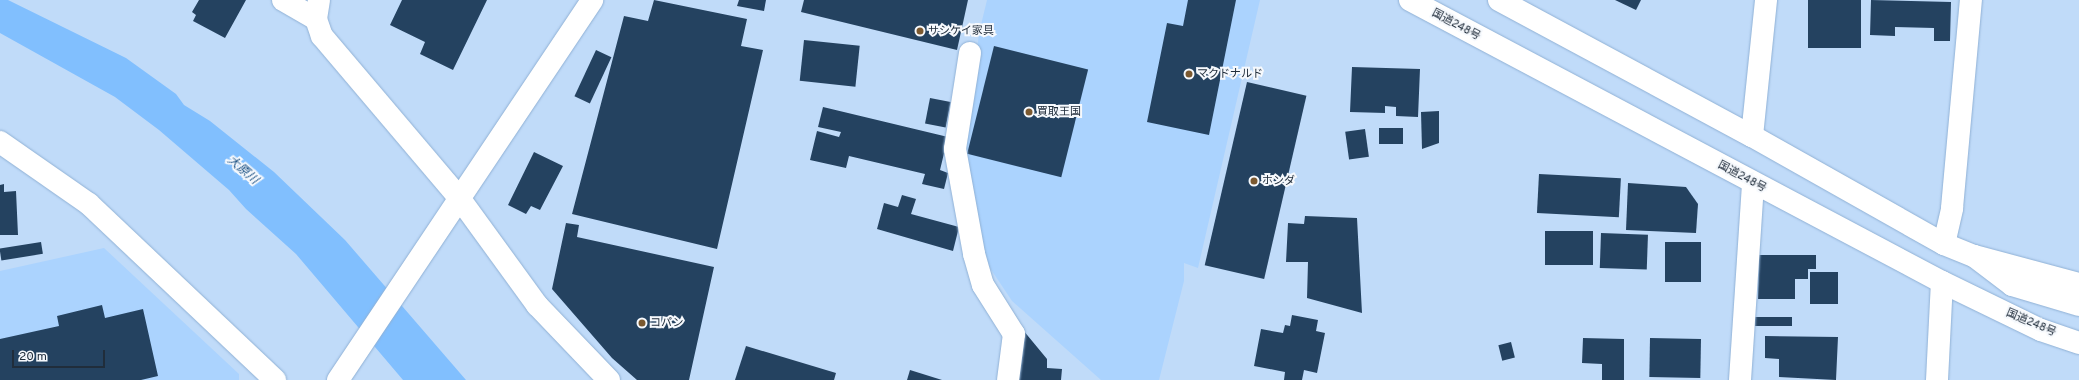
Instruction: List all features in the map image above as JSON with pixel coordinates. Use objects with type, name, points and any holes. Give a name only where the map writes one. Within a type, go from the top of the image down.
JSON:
[{"type":"main road","points":[[283,0],[318,10],[322,36],[454,207],[537,305],[609,380]]},
{"type":"main road","points":[[338,380],[592,0]]},
{"type":"main road","name":"国道248号","points":[[1410,0],[1752,183],[1942,282],[2041,330],[2079,343]]},
{"type":"main road","points":[[1499,0],[1752,136],[1944,244],[1974,256],[2079,284]]},
{"type":"main road","points":[[1752,136],[1766,0]]},
{"type":"main road","points":[[1944,244],[1952,208],[1971,0]]},
{"type":"main road","points":[[970,53],[955,149],[974,254],[983,285],[1014,334],[1008,380]]},
{"type":"main road","points":[[0,142],[89,204],[275,380]]},
{"type":"main road","points":[[1740,380],[1752,183]]},
{"type":"main road","points":[[1974,256],[2012,285],[2079,305]]},
{"type":"main road","points":[[1937,380],[1942,282]]},
{"type":"shaded area","points":[[987,0],[1260,0],[1198,268],[1184,263],[1184,281],[1159,380],[1101,380],[1012,301],[978,250],[964,163],[979,33]]},
{"type":"shaded area","points":[[104,248],[239,374],[239,380],[0,380],[0,271]]},
{"type":"water","name":"大原川","points":[[0,0],[8,0],[126,58],[176,94],[184,105],[210,121],[274,172],[345,240],[466,380],[403,380],[296,254],[246,209],[229,190],[159,130],[115,97],[0,33]]},
{"type":"building","points":[[199,0],[246,0],[225,38],[193,21],[196,15],[192,12]]},
{"type":"building","points":[[402,0],[487,0],[453,70],[420,54],[425,42],[390,25]]},
{"type":"building","points":[[654,0],[747,19],[741,46],[763,50],[717,249],[572,214],[624,16],[648,21]]},
{"type":"building","points":[[739,0],[766,0],[764,11],[737,6]]},
{"type":"building","name":"サシケイ家具","points":[[804,0],[968,0],[957,50],[801,12]]},
{"type":"building","name":"マクドナルド","points":[[1188,0],[1236,0],[1209,135],[1147,122],[1167,23],[1183,26]]},
{"type":"building","points":[[1615,0],[1641,0],[1636,10]]},
{"type":"building","points":[[1808,0],[1861,0],[1861,48],[1808,48]]},
{"type":"building","points":[[1871,0],[1951,2],[1950,41],[1934,41],[1934,28],[1895,27],[1895,36],[1870,35]]},
{"type":"building","points":[[804,40],[860,46],[855,87],[800,81]]},
{"type":"building","name":"買取王国","points":[[994,46],[1088,69],[1061,177],[967,154]]},
{"type":"building","points":[[596,50],[611,57],[590,103],[574,96]]},
{"type":"building","points":[[1352,67],[1420,69],[1418,117],[1396,116],[1396,107],[1385,106],[1385,113],[1350,112]]},
{"type":"building","name":"ホンダ","points":[[1247,82],[1306,96],[1264,279],[1205,265]]},
{"type":"building","points":[[930,98],[951,102],[946,128],[925,124]]},
{"type":"building","points":[[823,107],[948,137],[940,170],[948,173],[944,189],[922,184],[925,174],[849,156],[846,168],[810,160],[817,131],[839,137],[841,132],[818,127]]},
{"type":"building","points":[[1439,111],[1439,143],[1422,149],[1421,112]]},
{"type":"building","points":[[1379,128],[1403,128],[1403,144],[1379,144]]},
{"type":"building","points":[[1365,129],[1369,157],[1349,160],[1345,132]]},
{"type":"building","points":[[534,152],[563,166],[540,210],[531,206],[526,214],[508,205]]},
{"type":"building","points":[[1539,174],[1621,178],[1619,217],[1537,213]]},
{"type":"building","points":[[1628,183],[1686,187],[1698,204],[1696,233],[1626,230]]},
{"type":"building","points":[[4,184],[4,192],[16,191],[18,235],[0,235],[0,185]]},
{"type":"building","points":[[902,195],[916,199],[911,214],[959,227],[953,251],[877,229],[884,203],[898,207]]},
{"type":"building","points":[[1305,216],[1357,218],[1362,313],[1307,298],[1308,262],[1286,262],[1288,223],[1304,224]]},
{"type":"building","name":"コパン","points":[[566,223],[579,225],[577,237],[714,267],[689,380],[637,380],[612,358],[552,289]]},
{"type":"building","points":[[1545,231],[1593,231],[1593,265],[1545,265]]},
{"type":"building","points":[[1601,233],[1648,235],[1647,270],[1600,268]]},
{"type":"building","points":[[41,242],[43,254],[1,260],[0,248]]},
{"type":"building","points":[[1665,242],[1701,242],[1701,282],[1665,282]]},
{"type":"building","points":[[1759,255],[1816,255],[1816,269],[1808,269],[1808,279],[1795,279],[1795,299],[1758,299]]},
{"type":"building","points":[[1810,272],[1838,272],[1838,304],[1810,304]]},
{"type":"building","points":[[102,305],[105,318],[143,309],[158,376],[141,380],[0,380],[0,339],[59,326],[57,316]]},
{"type":"building","points":[[1292,315],[1318,320],[1316,331],[1325,333],[1317,373],[1304,370],[1302,380],[1284,380],[1285,372],[1254,366],[1261,329],[1283,333],[1285,325],[1290,326]]},
{"type":"building","points":[[1755,317],[1792,317],[1792,326],[1755,326]]},
{"type":"building","points":[[1023,330],[1047,359],[1047,368],[1062,369],[1061,380],[1018,380]]},
{"type":"building","points":[[1765,336],[1838,337],[1836,380],[1779,377],[1779,359],[1765,358]]},
{"type":"building","points":[[1583,338],[1624,339],[1624,380],[1602,380],[1602,364],[1582,363]]},
{"type":"building","points":[[1650,338],[1701,339],[1700,378],[1649,377]]},
{"type":"building","points":[[1511,342],[1515,358],[1502,361],[1498,345]]},
{"type":"building","points":[[746,346],[836,373],[834,380],[735,380]]},
{"type":"building","points":[[910,370],[942,380],[907,380]]},
{"type":"place","name":"サシケイ家具","points":[[920,31]]},
{"type":"place","name":"マクドナルド","points":[[1189,74]]},
{"type":"place","name":"買取王国","points":[[1029,112]]},
{"type":"place","name":"ホンダ","points":[[1254,181]]},
{"type":"place","name":"コパン","points":[[642,323]]}]
